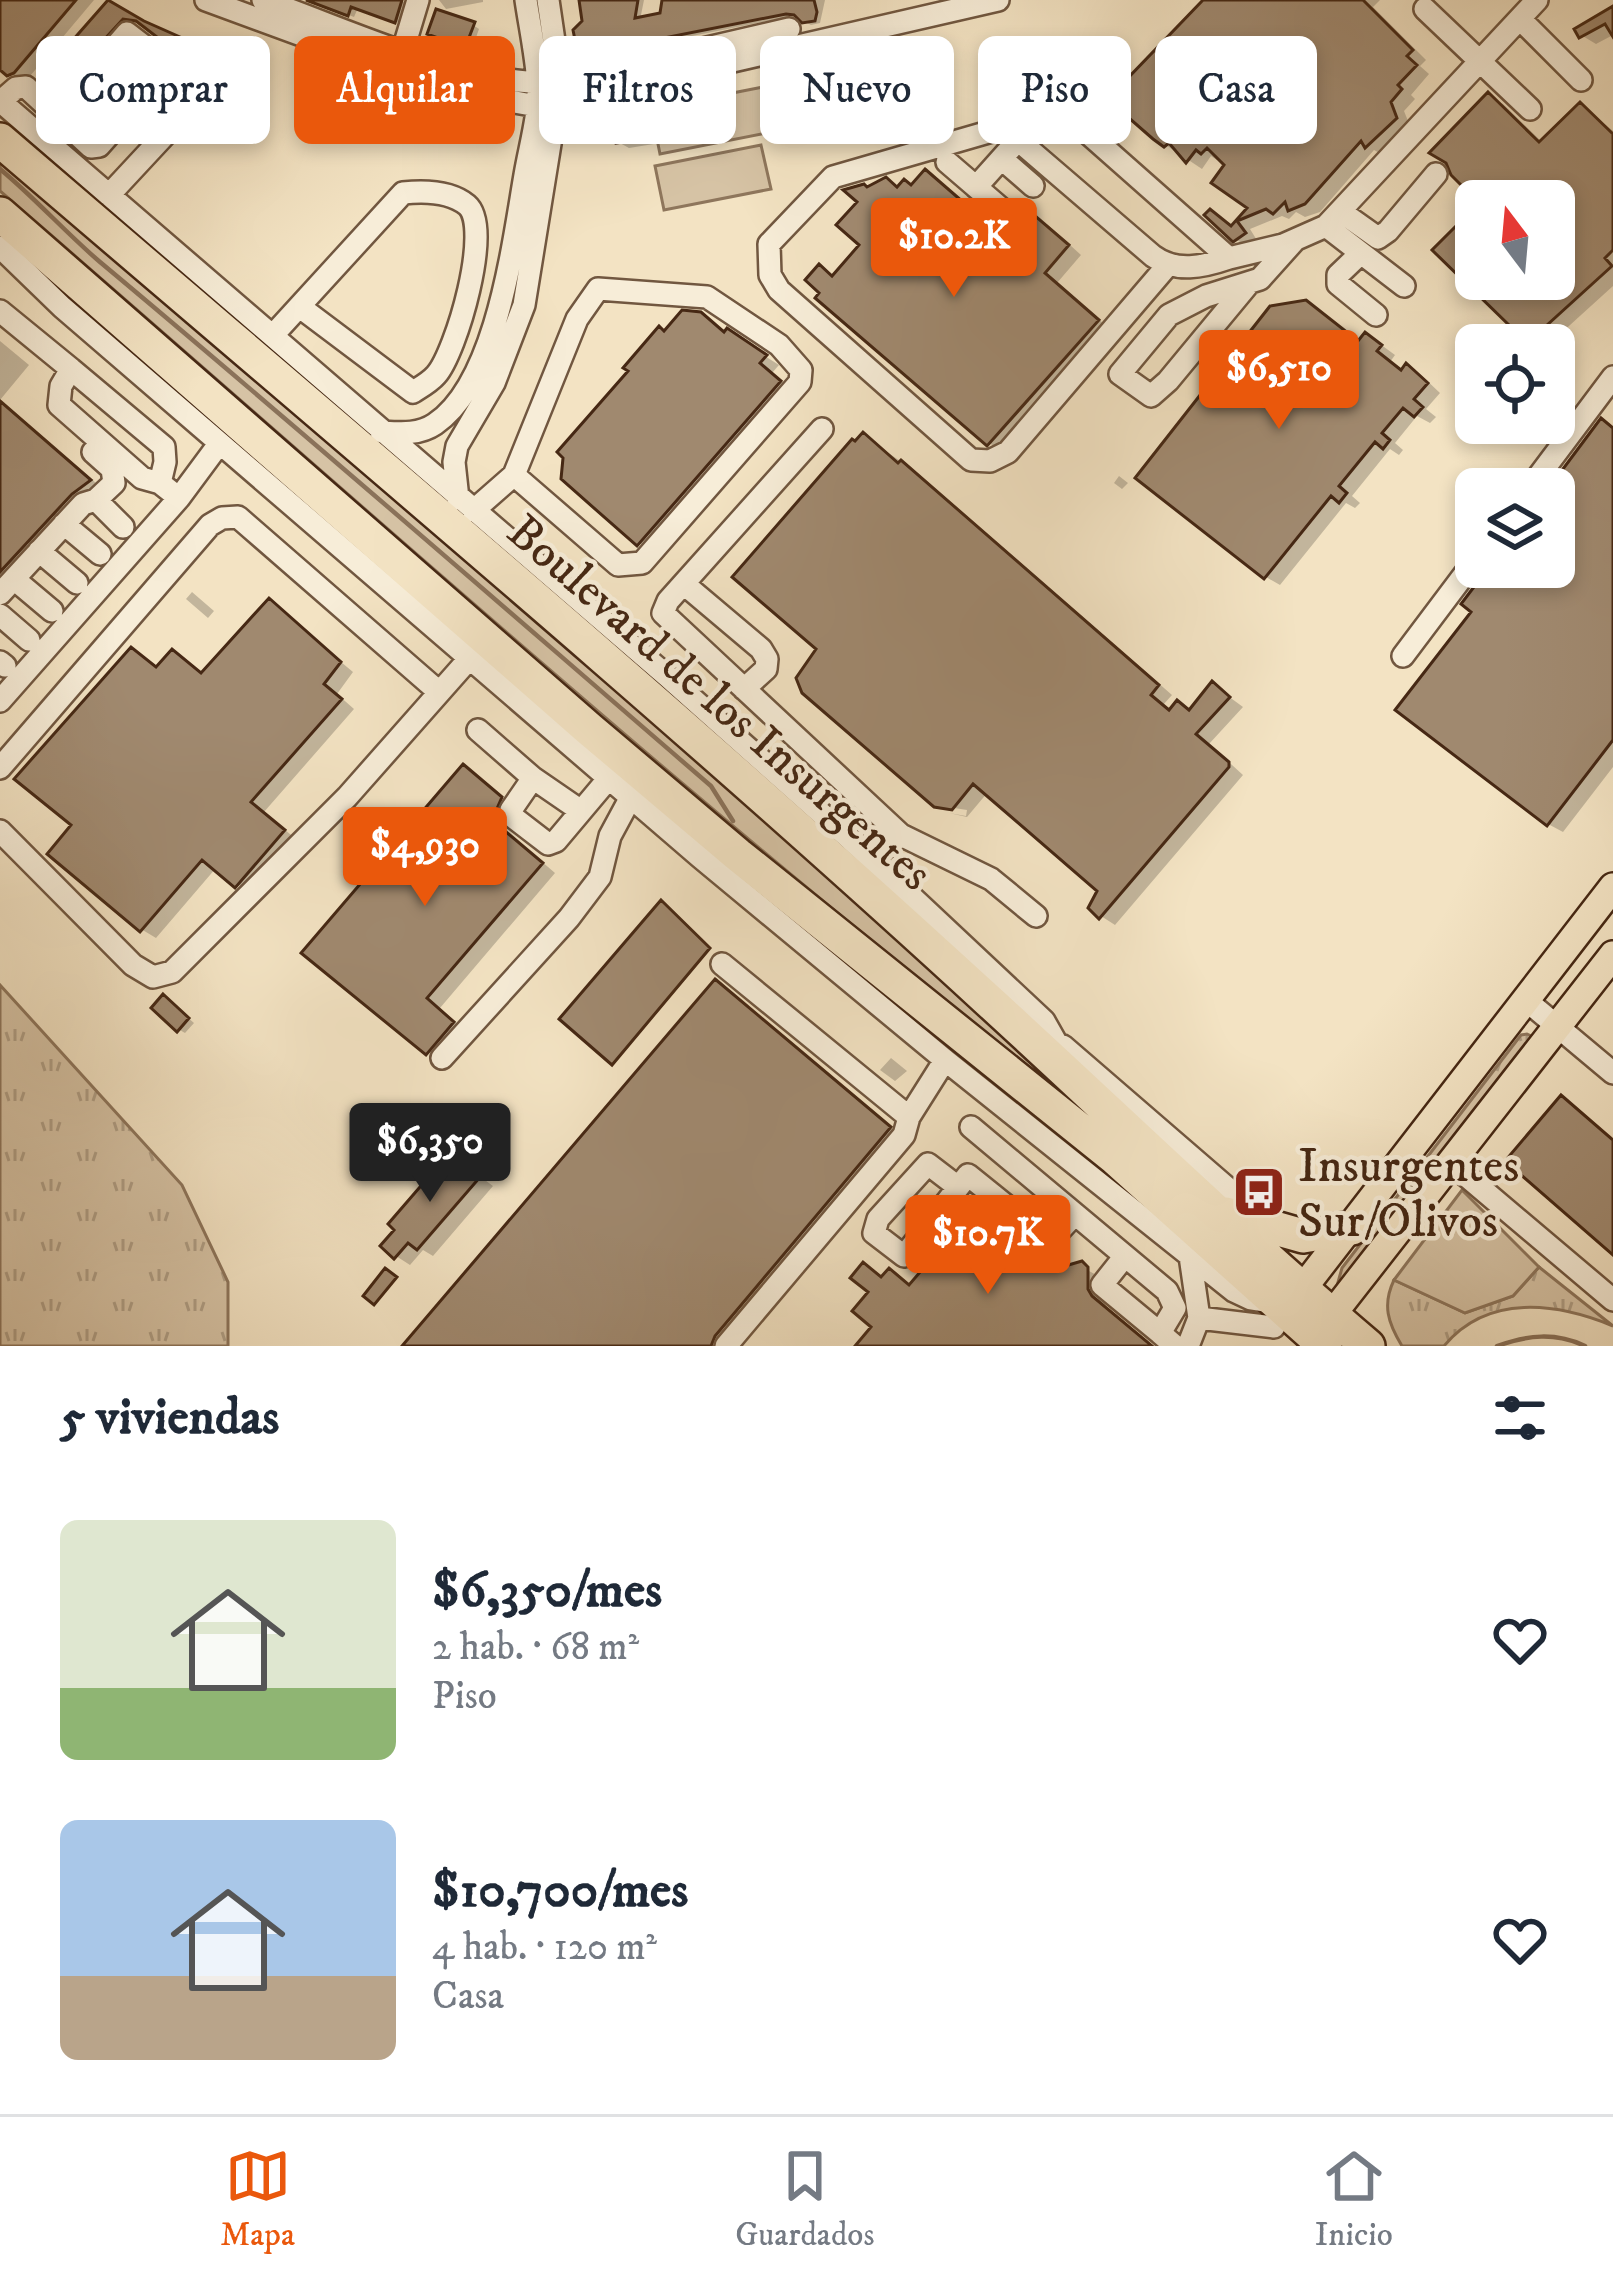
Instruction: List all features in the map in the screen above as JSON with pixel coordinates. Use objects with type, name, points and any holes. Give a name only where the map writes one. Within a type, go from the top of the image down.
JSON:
[{"type":"highway","name":"Boulevard de los Insurgentes","points":[[0,140],[709,752],[1076,1080],[1215,1211],[1283,1308]]},
{"type":"highway","name":"Boulevard de los Insurgentes","points":[[0,214],[605,743],[1115,1158],[1283,1308],[1323,1333],[1368,1346]]},
{"type":"highway","points":[[1215,1211],[1304,1236],[1352,1228]]},
{"type":"main road","points":[[1283,1308],[1352,1228],[1613,887]]},
{"type":"main road","points":[[1323,1333],[1613,955]]},
{"type":"street","points":[[206,0],[273,8],[360,36]]},
{"type":"street","points":[[407,36],[418,0]]},
{"type":"street","points":[[526,0],[539,56]]},
{"type":"street","points":[[548,0],[548,36]]},
{"type":"street","points":[[736,55],[998,0]]},
{"type":"street","points":[[1023,144],[1167,266],[1211,264],[1294,241],[1333,219],[1537,0]]},
{"type":"street","points":[[273,8],[454,91],[539,94]]},
{"type":"street","points":[[1425,9],[1530,109]]},
{"type":"street","points":[[1520,19],[1581,80]]},
{"type":"street","points":[[736,43],[789,29]]},
{"type":"street","points":[[127,33],[170,66],[99,146],[91,147],[57,114],[127,33]]},
{"type":"street","points":[[36,96],[26,87],[16,88],[0,101],[667,676],[1028,1004],[1059,1042],[1276,1230]]},
{"type":"street","points":[[978,135],[833,176],[769,244],[773,282],[962,454],[980,462],[1008,452],[1167,266]]},
{"type":"street","points":[[109,195],[156,144]]},
{"type":"street","points":[[466,505],[454,462],[457,446],[494,383],[517,330],[540,144]]},
{"type":"street","points":[[976,187],[1014,144]]},
{"type":"street","points":[[1099,144],[1229,258]]},
{"type":"street","points":[[1001,159],[1033,186]]},
{"type":"street","points":[[947,163],[1004,211]]},
{"type":"street","points":[[1333,219],[1378,238],[1436,174]]},
{"type":"street","points":[[274,334],[403,193],[432,192],[467,205],[477,231],[476,259],[446,358],[437,374],[413,392],[300,307]]},
{"type":"street","points":[[380,432],[407,433],[430,427],[448,413],[476,373],[494,328],[531,198]]},
{"type":"street","points":[[1333,219],[1361,253],[1404,286]]},
{"type":"street","points":[[1250,282],[1151,396],[1120,374],[1169,315],[1206,296],[1250,282],[1260,279],[1294,241]]},
{"type":"street","points":[[0,247],[62,307],[469,659],[945,1060],[1234,1291],[1283,1308]]},
{"type":"street","points":[[1361,253],[1338,275],[1338,284],[1376,315]]},
{"type":"street","points":[[466,505],[514,475],[577,319],[598,289],[707,297],[779,345],[801,370],[800,382],[642,563],[618,565],[514,475]]},
{"type":"street","points":[[0,311],[164,447],[160,483]]},
{"type":"street","points":[[52,611],[7,587],[83,504],[96,500],[114,483],[112,469],[67,430],[59,405],[61,386],[71,369]]},
{"type":"street","points":[[1548,468],[1604,407],[1613,377]]},
{"type":"street","points":[[59,405],[142,478],[160,483],[179,498]]},
{"type":"street","points":[[822,429],[668,601],[664,613],[901,835],[991,879],[1036,916]]},
{"type":"street","points":[[0,701],[179,498],[220,444]]},
{"type":"street","points":[[96,500],[123,527]]},
{"type":"street","points":[[0,768],[210,525],[221,518],[238,517],[439,692]]},
{"type":"street","points":[[64,524],[100,554]]},
{"type":"street","points":[[39,551],[77,583]]},
{"type":"street","points":[[684,584],[767,659],[766,669],[744,689]]},
{"type":"street","points":[[1403,656],[1455,587]]},
{"type":"street","points":[[0,615],[29,640]]},
{"type":"street","points":[[0,832],[133,965],[153,977],[172,972],[346,797],[469,659]]},
{"type":"street","points":[[478,730],[533,778],[581,811]]},
{"type":"street","points":[[533,778],[511,810],[513,818],[548,844],[556,841],[609,778]]},
{"type":"street","points":[[442,1058],[569,918],[600,877],[610,836],[631,797]]},
{"type":"street","points":[[872,860],[901,835]]},
{"type":"street","points":[[722,964],[909,1117]]},
{"type":"street","points":[[1527,1001],[1613,1073]]},
{"type":"street","points":[[1059,1042],[1076,1080]]},
{"type":"street","points":[[726,1346],[904,1135],[909,1117],[945,1060]]},
{"type":"street","points":[[971,1127],[1167,1291],[1173,1301],[1167,1339],[1102,1285],[1125,1256]]},
{"type":"street","points":[[993,1145],[963,1181],[1050,1241],[1075,1214]]},
{"type":"street","points":[[1451,1163],[1613,1300]]},
{"type":"street","points":[[1188,1346],[1198,1318],[1190,1256]]},
{"type":"street","points":[[1198,1318],[1283,1308]]},
{"type":"street","points":[[1258,1346],[1283,1308]]},
{"type":"green space","points":[[760,88],[760,134],[736,139],[736,92]]},
{"type":"green space","points":[[658,144],[711,144],[660,154]]},
{"type":"green space","points":[[761,145],[771,189],[664,210],[655,166]]},
{"type":"green space","points":[[0,150],[745,794],[1092,1116],[676,777],[0,191]]},
{"type":"green space","points":[[0,985],[182,1185],[228,1282],[228,1346],[0,1346]]},
{"type":"green space","points":[[1521,1035],[1536,1038],[1335,1293],[1342,1268]]},
{"type":"green space","points":[[1462,1190],[1539,1267],[1513,1296],[1465,1313],[1394,1280]]},
{"type":"green space","points":[[1539,1267],[1613,1326],[1569,1312],[1524,1308],[1481,1317],[1444,1346],[1402,1346],[1393,1330],[1388,1306],[1394,1280],[1465,1313],[1513,1296]]},
{"type":"building","points":[[0,0],[76,0],[45,36],[36,36],[36,47],[14,73],[7,76],[0,70]]},
{"type":"building","points":[[108,0],[178,36],[156,36],[136,21],[123,19],[107,36],[76,36]]},
{"type":"building","points":[[306,0],[402,0],[395,23],[351,7],[348,16]]},
{"type":"building","points":[[579,0],[638,0],[635,18],[660,13],[662,0],[814,0],[817,12],[815,21],[802,23],[786,14],[674,36],[574,36],[573,30],[582,21]]},
{"type":"building","points":[[1203,0],[1363,0],[1413,50],[1407,56],[1417,65],[1398,85],[1402,89],[1391,102],[1397,118],[1365,148],[1361,141],[1305,204],[1288,211],[1285,202],[1273,214],[1266,209],[1237,221],[1246,233],[1233,242],[1204,215],[1210,209],[1231,226],[1247,208],[1211,183],[1224,165],[1207,148],[1201,154],[1196,150],[1186,163],[1170,144],[1317,144],[1317,36],[1168,36]]},
{"type":"building","points":[[1613,6],[1613,37],[1605,24],[1579,38],[1574,29]]},
{"type":"building","points":[[436,9],[475,22],[470,36],[427,34]]},
{"type":"building","points":[[1155,50],[1155,140],[1131,120],[1131,75]]},
{"type":"building","points":[[1488,92],[1539,142],[1580,102],[1613,134],[1613,250],[1605,258],[1612,266],[1575,300],[1575,180],[1456,180],[1446,163],[1429,153]]},
{"type":"building","points":[[925,169],[1009,242],[1033,214],[1069,245],[1045,273],[1099,320],[987,446],[815,298],[819,293],[805,280],[819,264],[832,276],[859,245],[836,225],[857,202],[843,190],[867,187],[886,177],[897,187],[904,179],[911,185]]},
{"type":"building","points":[[1455,227],[1455,272],[1432,250]]},
{"type":"building","points":[[1306,300],[1358,341],[1365,332],[1382,345],[1377,351],[1401,370],[1406,363],[1428,383],[1414,399],[1423,407],[1414,417],[1403,408],[1382,433],[1390,440],[1383,449],[1375,442],[1339,486],[1347,493],[1339,503],[1331,496],[1264,579],[1135,478],[1270,306]]},
{"type":"building","points":[[1483,300],[1575,300],[1548,324],[1508,324]]},
{"type":"building","points":[[682,310],[701,312],[724,332],[727,328],[767,355],[760,363],[781,381],[637,546],[561,479],[563,458],[557,452],[628,371],[623,368],[659,326],[664,331]]},
{"type":"building","points":[[0,401],[91,480],[72,494],[0,572]]},
{"type":"building","points":[[1601,418],[1613,428],[1613,740],[1547,826],[1395,710],[1471,612],[1461,604],[1473,588],[1575,588],[1575,468],[1564,468]]},
{"type":"building","points":[[863,432],[1159,685],[1151,695],[1169,710],[1177,700],[1189,710],[1212,681],[1230,697],[1196,734],[1229,767],[1099,919],[1088,908],[1097,891],[973,784],[952,810],[934,807],[802,693],[796,678],[816,649],[732,577]]},
{"type":"building","points":[[269,598],[341,662],[324,684],[342,699],[251,802],[285,830],[235,888],[202,860],[140,932],[47,854],[71,825],[14,779],[131,647],[156,667],[172,649],[201,673]]},
{"type":"building","points":[[463,764],[502,797],[492,820],[543,863],[427,998],[454,1022],[426,1055],[301,953]]},
{"type":"building","points":[[661,900],[710,948],[612,1065],[559,1019]]},
{"type":"building","points":[[715,979],[891,1127],[711,1346],[402,1346]]},
{"type":"building","points":[[163,994],[189,1018],[177,1032],[151,1008]]},
{"type":"building","points":[[1561,1095],[1613,1140],[1613,1255],[1505,1161]]},
{"type":"building","points":[[451,1151],[481,1176],[417,1250],[408,1243],[394,1259],[380,1246],[394,1230],[388,1224]]},
{"type":"building","points":[[979,1203],[1065,1266],[1082,1261],[1088,1267],[1092,1296],[1152,1346],[855,1346],[871,1327],[852,1311],[868,1292],[850,1278],[863,1262],[881,1277],[889,1268],[909,1285]]},
{"type":"building","points":[[385,1268],[397,1277],[374,1305],[363,1296]]},
{"type":"waterway","points":[[0,169],[100,262],[711,786],[733,821]]},
{"type":"waterway","points":[[1497,1346],[1541,1337],[1585,1346]]},
{"type":"place","name":"Insurgentes Sur/Olivos","points":[[1259,1192]]}]
